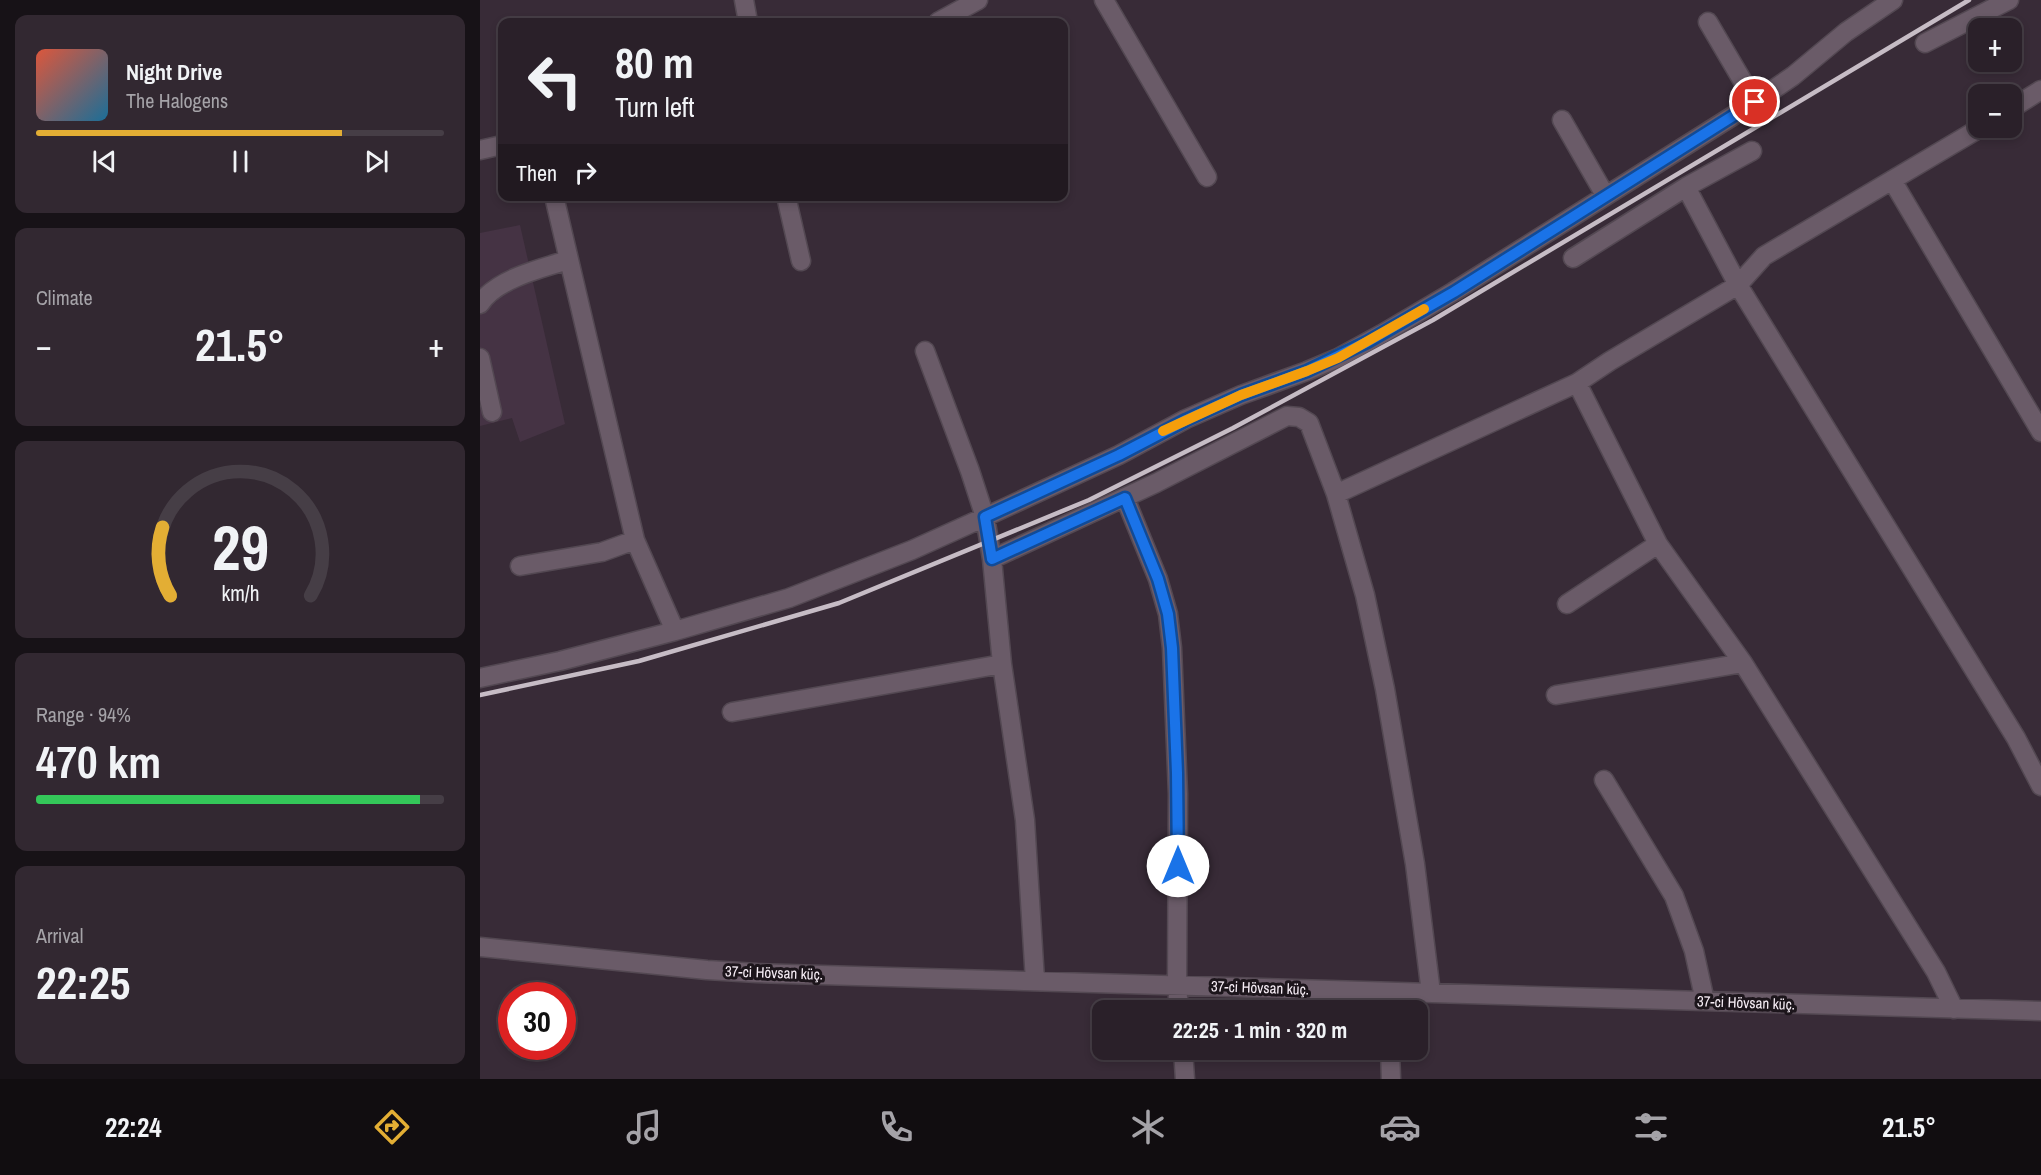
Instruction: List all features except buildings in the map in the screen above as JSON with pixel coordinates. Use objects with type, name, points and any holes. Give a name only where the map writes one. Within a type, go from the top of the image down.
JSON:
[{"type":"street","points":[[744,0],[747,18]]},
{"type":"street","points":[[945,18],[978,0]]},
{"type":"street","points":[[1104,0],[1207,177]]},
{"type":"street","points":[[480,678],[560,661],[675,631],[789,598],[828,584],[985,517],[1119,455],[1195,415],[1338,358],[1454,292],[1755,102],[1793,76],[1846,32],[1893,0]]},
{"type":"street","points":[[1926,44],[2009,0]]},
{"type":"street","points":[[1708,22],[1755,102]]},
{"type":"street","points":[[2022,102],[2041,90]]},
{"type":"street","points":[[1562,120],[1605,195]]},
{"type":"street","points":[[1336,494],[1577,383],[1738,285],[1764,256],[1968,135]]},
{"type":"street","points":[[480,150],[498,146]]},
{"type":"street","points":[[1573,258],[1686,188],[1752,151]]},
{"type":"street","points":[[1892,180],[2041,432]]},
{"type":"street","points":[[1686,188],[1738,285],[2016,738],[2041,786]]},
{"type":"street","points":[[555,201],[635,540],[675,631]]},
{"type":"street","points":[[787,201],[801,261]]},
{"type":"street","points":[[480,304],[486,294],[524,274],[570,260]]},
{"type":"street","points":[[925,351],[985,517],[992,559],[1002,664],[1025,820],[1035,981]]},
{"type":"street","points":[[480,358],[492,412]]},
{"type":"street","points":[[1577,383],[1658,544],[1743,663],[1936,972],[1954,1009]]},
{"type":"street","points":[[992,559],[1125,498],[1287,416],[1299,417],[1309,423],[1336,494],[1365,595],[1385,689],[1415,864],[1431,993]]},
{"type":"street","points":[[1125,498],[1158,579],[1168,614],[1171,637],[1178,794],[1178,1000]]},
{"type":"street","points":[[520,567],[602,552],[635,540]]},
{"type":"street","points":[[1567,604],[1658,544]]},
{"type":"street","points":[[1556,695],[1743,663]]},
{"type":"street","points":[[732,712],[1002,664]]},
{"type":"street","points":[[1604,780],[1674,896],[1694,951],[1705,1001]]},
{"type":"street","name":"37-ci Hövsan küç.","points":[[480,947],[707,970],[2041,1011]]},
{"type":"street","points":[[1387,992],[1387,1000]]},
{"type":"street","points":[[1184,1060],[1185,1079]]},
{"type":"street","points":[[1390,1060],[1391,1079]]},
{"type":"shaded area","points":[[520,225],[565,424],[520,442],[512,418],[480,426],[480,233]]},
{"type":"railway","points":[[480,695],[639,661],[839,603],[1089,500],[1233,428],[1433,320],[1969,0]]},
{"type":"slow traffic","points":[[1163,431],[1241,395],[1338,358],[1424,309]]},
{"type":"route","points":[[1178,866],[1178,794],[1172,648],[1168,614],[1158,579],[1125,498],[992,559],[985,517],[1241,395],[1338,358],[1454,292],[1755,102]]}]
